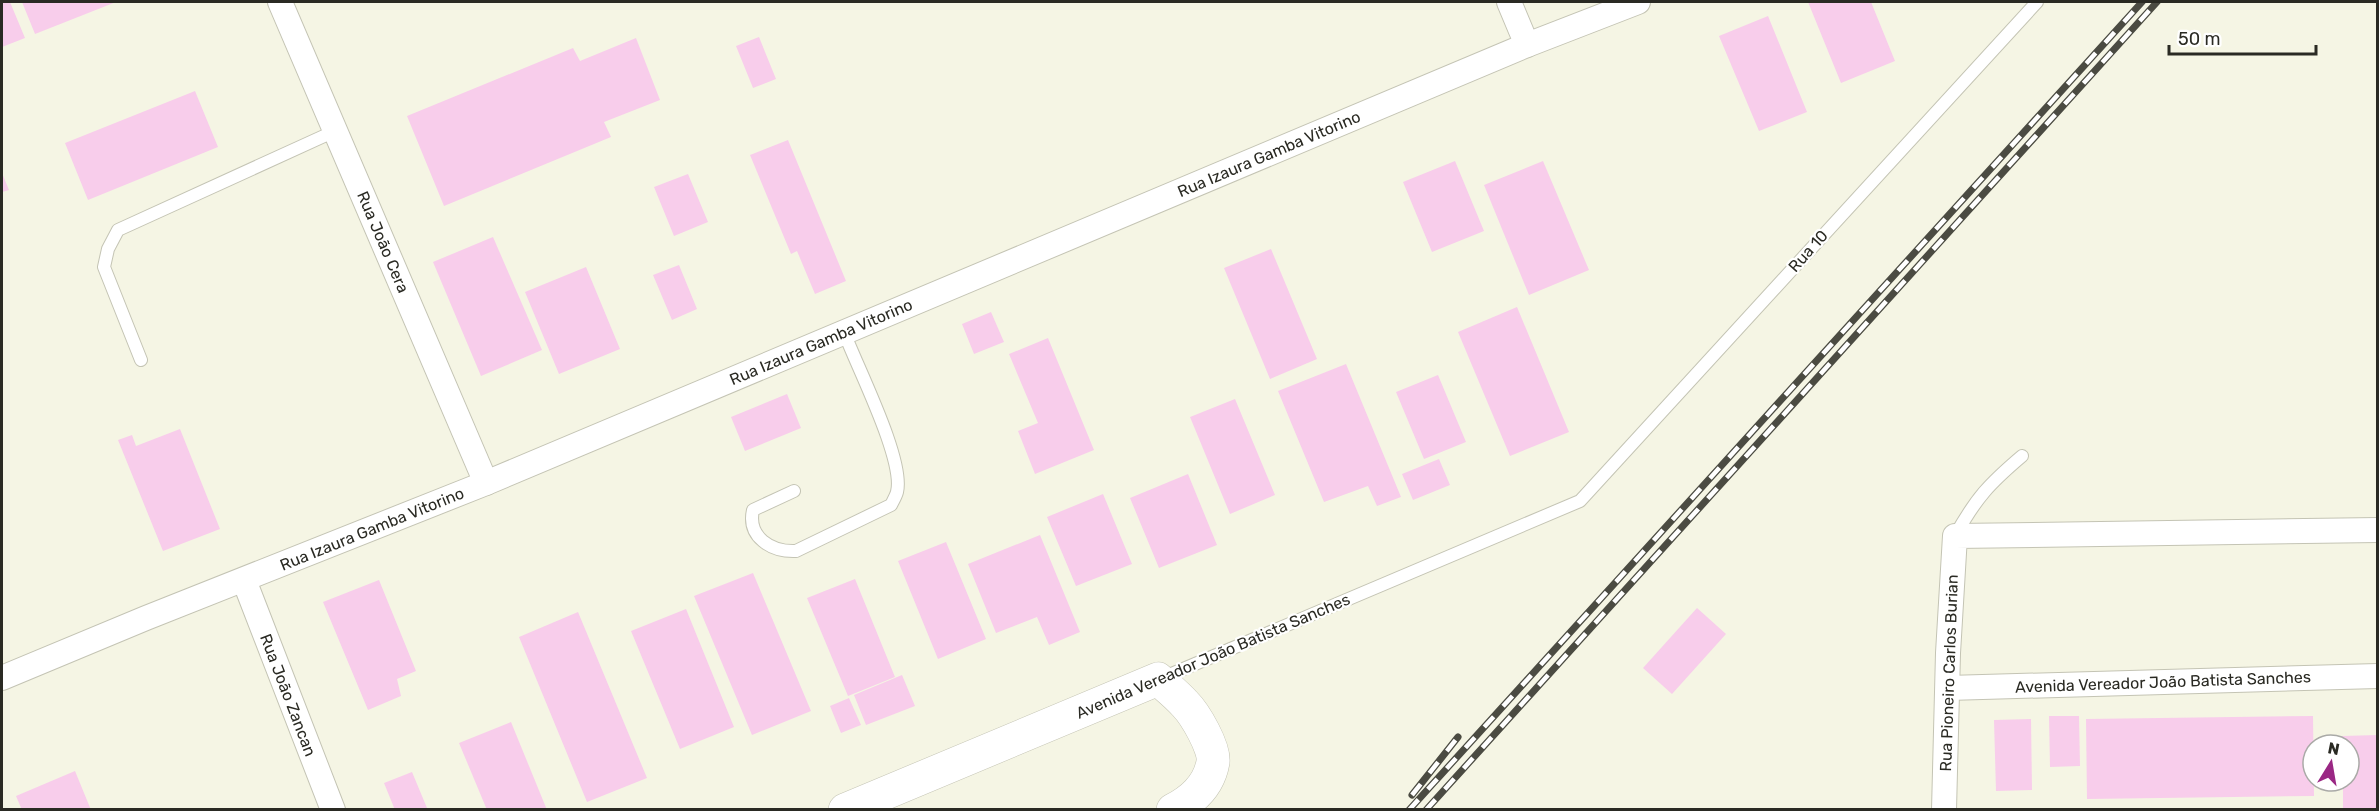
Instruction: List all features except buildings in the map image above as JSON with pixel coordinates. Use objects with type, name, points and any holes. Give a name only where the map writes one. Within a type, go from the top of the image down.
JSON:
[{"type":"street","name":"Rua João Cera","points":[[280,2],[486,483]]},
{"type":"street","points":[[1509,2],[1527,45]]},
{"type":"street","name":"Rua Izaura Gamba Vitorino","points":[[2,678],[146,618],[486,483],[1527,45],[1638,2]]},
{"type":"street","points":[[1955,536],[2378,530]]},
{"type":"street","name":"Rua Pioneiro Carlos Burian","points":[[1944,810],[1955,536]]},
{"type":"street","name":"Rua João Zancan","points":[[244,580],[333,810]]},
{"type":"street","name":"Avenida Vereador João Batista Sanches","points":[[1948,688],[2378,676]]},
{"type":"street","points":[[1158,679],[1186,705],[1204,734],[1213,760],[1203,786],[1181,806]]},
{"type":"street","name":"Avenida Vereador João Batista Sanches","points":[[845,810],[1158,679]]},
{"type":"lane","name":"Rua 10","points":[[1580,501],[2037,2]]},
{"type":"lane","points":[[141,360],[105,267],[108,249],[117,230],[335,131]]},
{"type":"lane","points":[[794,491],[753,510],[751,523],[758,536],[782,551],[796,551],[891,505],[897,492],[897,470],[886,434],[844,332]]},
{"type":"lane","points":[[1955,536],[1971,507],[1990,482],[2022,456]]},
{"type":"lane","name":"Avenida Vereador João Batista Sanches","points":[[1158,679],[1580,501]]},
{"type":"railway","points":[[1409,810],[2142,2]]},
{"type":"railway","points":[[1426,810],[2157,2]]},
{"type":"railway","points":[[1412,795],[1458,737]]}]
